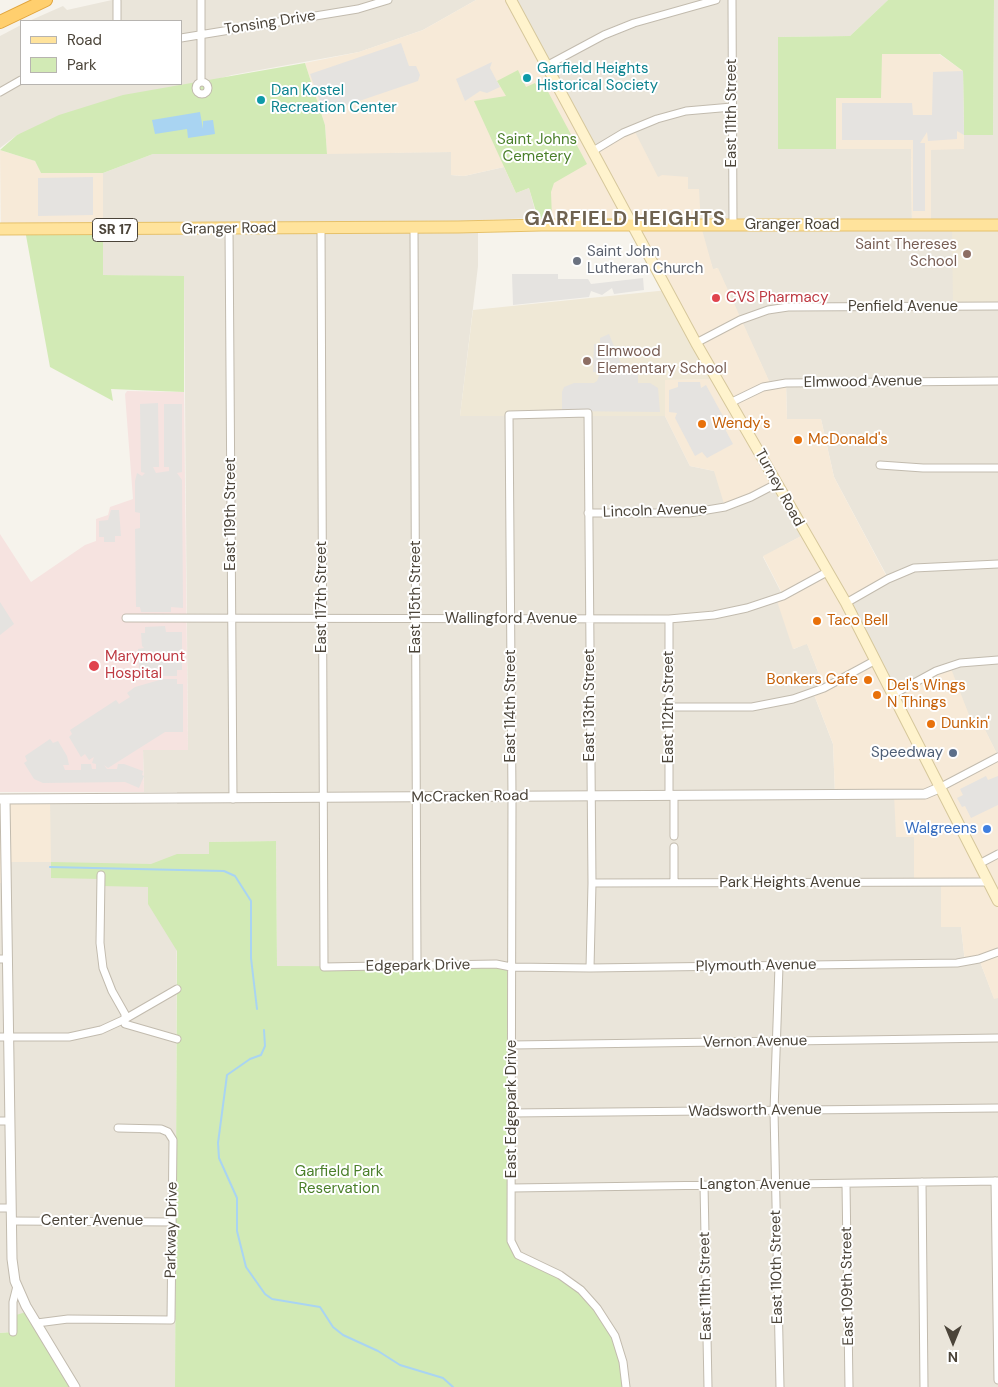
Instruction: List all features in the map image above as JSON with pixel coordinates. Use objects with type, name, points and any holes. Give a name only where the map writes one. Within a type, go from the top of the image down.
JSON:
[{"type":"highway","points":[[0,22],[46,0]]},
{"type":"main road","name":"Turney Road","points":[[511,0],[548,65],[696,344],[732,402],[776,484],[846,603],[874,662],[998,901]]},
{"type":"main road","name":"Granger Road","points":[[0,229],[998,225]]},
{"type":"street","points":[[201,0],[201,82]]},
{"type":"street","name":"Tonsing Drive","points":[[182,38],[358,9],[388,0]]},
{"type":"street","points":[[548,65],[604,35],[634,23],[716,0]]},
{"type":"street","name":"East 111th Street","points":[[732,0],[733,225]]},
{"type":"street","points":[[117,1],[117,20]]},
{"type":"street","points":[[0,92],[20,81]]},
{"type":"street","points":[[593,151],[622,134],[657,119],[686,111],[732,107]]},
{"type":"street","name":"East 117th Street","points":[[321,228],[324,967]]},
{"type":"street","name":"East 115th Street","points":[[414,228],[418,797],[416,966]]},
{"type":"street","name":"East 119th Street","points":[[229,229],[233,799]]},
{"type":"street","name":"Penfield Avenue","points":[[696,344],[740,320],[768,310],[788,307],[998,306]]},
{"type":"street","name":"Elmwood Avenue","points":[[732,402],[763,387],[786,383],[998,381]]},
{"type":"street","name":"East 113th Street","points":[[509,415],[588,413],[592,884],[590,968]]},
{"type":"street","name":"East 114th Street","points":[[509,415],[512,796],[511,967]]},
{"type":"street","points":[[880,465],[923,468],[998,468]]},
{"type":"street","name":"Lincoln Avenue","points":[[588,513],[689,512],[725,507],[751,497],[776,484]]},
{"type":"street","points":[[846,603],[888,579],[914,568],[998,564]]},
{"type":"street","name":"Wallingford Avenue","points":[[126,618],[669,619],[714,615],[747,608],[783,596],[827,572]]},
{"type":"street","name":"East 112th Street","points":[[669,619],[669,707],[674,836]]},
{"type":"street","points":[[892,695],[936,671],[960,663],[998,660]]},
{"type":"street","points":[[669,707],[752,707],[793,699],[824,688],[874,662]]},
{"type":"street","points":[[939,788],[998,758]]},
{"type":"street","name":"McCracken Road","points":[[2,799],[323,799],[590,795],[925,794],[939,788]]},
{"type":"street","points":[[2,799],[5,1121],[11,1208],[12,1259],[16,1286],[13,1332]]},
{"type":"street","points":[[674,847],[674,884]]},
{"type":"street","points":[[979,864],[998,854]]},
{"type":"street","points":[[101,875],[100,942],[103,968],[112,991],[125,1014],[125,1024],[176,1039]]},
{"type":"street","name":"Park Heights Avenue","points":[[592,884],[988,882]]},
{"type":"street","name":"Plymouth Avenue","points":[[511,967],[590,968],[957,964],[998,952]]},
{"type":"street","name":"Edgepark Drive","points":[[324,967],[496,964],[511,967]]},
{"type":"street","name":"East 110th Street","points":[[779,966],[774,1111],[780,1387]]},
{"type":"street","name":"East Edgepark Drive","points":[[511,967],[511,1242],[514,1250],[524,1259],[560,1275],[581,1290],[597,1308],[615,1336],[623,1362],[626,1387]]},
{"type":"street","points":[[4,1037],[69,1037],[100,1030],[125,1019],[177,990]]},
{"type":"street","name":"Vernon Avenue","points":[[512,1045],[998,1038]]},
{"type":"street","name":"Wadsworth Avenue","points":[[511,1113],[998,1108]]},
{"type":"street","name":"Parkway Drive","points":[[37,1323],[68,1319],[171,1320],[173,1140],[168,1132],[161,1129],[118,1128]]},
{"type":"street","points":[[996,1181],[998,1380]]},
{"type":"street","name":"Langton Avenue","points":[[512,1188],[704,1185],[776,1186],[996,1181]]},
{"type":"street","points":[[922,1182],[924,1387]]},
{"type":"street","name":"East 109th Street","points":[[846,1184],[849,1387]]},
{"type":"street","name":"East 111th Street","points":[[704,1185],[708,1387]]},
{"type":"street","points":[[0,1208],[11,1208]]},
{"type":"street","name":"Center Avenue","points":[[11,1221],[172,1222]]},
{"type":"street","points":[[16,1286],[29,1311],[76,1387]]},
{"type":"street","points":[[13,1316],[29,1311]]},
{"type":"shaded area","points":[[112,0],[476,0],[423,30],[359,52],[232,75],[17,135],[0,148],[0,36],[20,26],[20,85],[182,85],[182,20],[31,20],[63,6],[67,10]]},
{"type":"shaded area","points":[[476,0],[511,0],[593,151],[633,128],[658,177],[662,175],[688,177],[688,189],[699,189],[701,226],[713,269],[718,268],[771,385],[786,383],[787,419],[821,419],[834,477],[888,579],[846,603],[892,695],[950,666],[971,720],[979,717],[998,756],[998,998],[994,999],[979,959],[965,962],[961,927],[941,927],[941,882],[914,882],[914,837],[896,837],[894,794],[835,794],[833,744],[813,692],[824,687],[807,644],[793,649],[776,598],[783,595],[763,556],[805,534],[776,484],[725,507],[714,471],[690,466],[665,416],[665,380],[717,379],[634,226],[541,225],[529,188],[516,193],[504,167],[464,176],[451,175],[451,152],[327,154],[325,125],[305,63],[359,52],[423,30]]},
{"type":"shaded area","points":[[511,0],[888,0],[850,36],[778,37],[778,149],[911,149],[912,225],[931,225],[931,149],[963,149],[964,135],[993,135],[994,0],[998,0],[998,756],[978,717],[971,721],[962,700],[892,695],[846,603],[888,578],[834,477],[821,419],[787,419],[786,383],[771,386],[717,268],[713,270],[688,189],[688,177],[658,177],[593,151]]},
{"type":"shaded area","points":[[401,43],[409,66],[416,66],[420,75],[418,81],[324,113],[310,74]]},
{"type":"shaded area","points":[[881,54],[939,54],[963,71],[964,149],[931,150],[931,225],[912,225],[911,149],[836,149],[836,98]]},
{"type":"shaded area","points":[[492,62],[490,68],[500,87],[487,93],[480,91],[465,101],[456,79]]},
{"type":"shaded area","points":[[963,71],[964,135],[957,131],[957,139],[928,141],[927,132],[920,143],[925,143],[925,211],[913,211],[913,140],[842,140],[842,103],[912,103],[913,115],[932,115],[933,72]]},
{"type":"shaded area","points":[[0,150],[35,161],[41,173],[103,173],[103,230],[1,229]]},
{"type":"shaded area","points":[[451,152],[451,175],[464,176],[504,167],[516,193],[529,188],[537,218],[478,220],[478,266],[460,416],[665,416],[690,466],[776,484],[805,534],[763,557],[783,596],[794,649],[807,643],[824,688],[813,692],[833,744],[835,794],[894,794],[914,837],[914,882],[941,882],[961,927],[965,962],[979,959],[994,998],[998,998],[998,1387],[616,1387],[501,1261],[277,976],[276,841],[209,842],[209,854],[177,854],[175,1387],[75,1387],[13,1332],[0,1333],[0,803],[177,804],[177,792],[144,792],[143,750],[188,749],[184,277],[103,275],[103,173],[153,154]]},
{"type":"shaded area","points":[[93,177],[93,215],[38,216],[38,178]]},
{"type":"shaded area","points":[[952,225],[998,225],[998,306],[953,306]]},
{"type":"shaded area","points":[[512,274],[558,274],[558,279],[588,279],[591,284],[643,278],[644,290],[614,294],[612,288],[602,295],[591,291],[589,297],[513,305]]},
{"type":"shaded area","name":"Elmwood Elementary School","points":[[668,290],[718,379],[665,380],[665,416],[460,416],[473,310]]},
{"type":"shaded area","points":[[609,334],[622,366],[638,368],[638,383],[650,383],[658,388],[660,412],[562,411],[562,392],[564,387],[574,383],[594,383],[597,381],[600,373],[593,372],[594,344],[600,344],[600,338]]},
{"type":"shaded area","points":[[678,382],[700,382],[701,388],[706,385],[729,427],[725,429],[733,444],[707,458],[702,452],[695,456],[675,418],[677,413],[669,412],[669,390],[678,387]]},
{"type":"shaded area","name":"Marymount Hospital","points":[[127,391],[184,392],[188,750],[143,750],[144,792],[0,792],[0,534],[31,582],[85,545],[96,541],[96,519],[108,515],[110,507],[133,499],[125,394]]},
{"type":"shaded area","points":[[158,403],[159,467],[153,467],[156,473],[169,471],[169,467],[164,467],[164,404],[182,404],[182,472],[177,473],[182,480],[183,608],[171,607],[171,612],[141,612],[140,607],[136,607],[135,529],[140,528],[140,513],[135,512],[135,481],[137,473],[142,476],[145,473],[141,472],[140,404]]},
{"type":"shaded area","points":[[111,510],[119,510],[121,536],[115,536],[115,542],[104,542],[104,537],[99,537],[99,521],[108,520]]},
{"type":"shaded area","points":[[0,602],[14,624],[0,635]]},
{"type":"shaded area","points":[[165,626],[166,632],[182,632],[182,670],[177,670],[177,676],[145,676],[145,671],[139,671],[138,649],[144,648],[142,646],[141,633],[145,633],[145,627]]},
{"type":"shaded area","points":[[163,679],[177,679],[177,684],[183,684],[183,732],[165,732],[108,768],[104,765],[107,769],[117,769],[118,764],[124,764],[143,771],[142,775],[144,776],[139,788],[125,782],[43,783],[34,779],[24,763],[27,761],[25,756],[50,739],[53,743],[58,741],[67,756],[69,765],[63,765],[65,770],[81,770],[81,764],[91,764],[92,769],[96,769],[96,764],[92,763],[94,757],[89,760],[85,754],[81,757],[69,737],[72,734],[70,730],[116,700],[119,704],[130,697],[127,693],[135,687]]},
{"type":"shaded area","points":[[986,776],[988,780],[998,776],[998,805],[971,818],[965,806],[962,807],[957,798],[963,795],[960,789]]},
{"type":"shaded area","points":[[0,799],[50,799],[51,862],[6,862],[6,883],[0,883]]},
{"type":"green space","points":[[888,0],[994,0],[993,135],[964,135],[963,71],[940,54],[882,54],[881,98],[836,98],[836,149],[778,149],[778,37],[850,36]]},
{"type":"green space","points":[[305,63],[325,125],[327,154],[153,154],[103,173],[41,173],[35,161],[0,150],[17,135],[59,115],[123,95]]},
{"type":"green space","name":"Saint Johns Cemetery","points":[[518,70],[526,87],[535,83],[539,91],[546,88],[587,164],[554,183],[551,192],[552,219],[538,219],[529,188],[516,193],[474,101],[506,96],[497,81]]},
{"type":"green space","points":[[25,230],[103,230],[103,275],[184,276],[184,392],[111,389],[113,401],[50,367]]},
{"type":"green space","name":"Garfield Park Reservation","points":[[276,841],[277,966],[511,967],[514,1249],[581,1290],[615,1336],[626,1387],[175,1387],[177,951],[148,904],[148,887],[101,886],[101,879],[51,878],[51,862],[151,864],[177,854],[209,854],[209,842]]},
{"type":"green space","points":[[29,1311],[75,1387],[0,1387],[0,1333],[13,1332],[13,1316]]},
{"type":"water","points":[[200,112],[203,129],[203,121],[213,120],[215,134],[188,138],[187,129],[155,134],[152,120]]},
{"type":"waterway","points":[[50,867],[224,871],[235,876],[251,901],[251,958],[257,1009]]},
{"type":"waterway","points":[[264,1030],[265,1046],[261,1055],[250,1059],[227,1075],[218,1143],[219,1158],[237,1198],[237,1231],[246,1267],[265,1294],[272,1299],[320,1307],[333,1327],[343,1335],[378,1351],[400,1365],[443,1378],[453,1387]]},
{"type":"place","name":"Garfield Heights Historical Society","points":[[527,78]]},
{"type":"place","name":"Dan Kostel Recreation Center","points":[[261,100]]},
{"type":"place","name":"Saint Thereses School","points":[[967,254]]},
{"type":"place","name":"Saint John Lutheran Church","points":[[577,261]]},
{"type":"place","name":"CVS Pharmacy","points":[[716,298]]},
{"type":"place","name":"Elmwood Elementary School","points":[[587,361]]},
{"type":"place","name":"Wendy's","points":[[702,424]]},
{"type":"place","name":"McDonald's","points":[[798,440]]},
{"type":"place","name":"Taco Bell","points":[[817,621]]},
{"type":"place","name":"Marymount Hospital","points":[[94,666]]},
{"type":"place","name":"Bonkers Cafe","points":[[868,680]]},
{"type":"place","name":"Del's Wings N Things","points":[[877,695]]},
{"type":"place","name":"Dunkin'","points":[[931,724]]},
{"type":"place","name":"Speedway","points":[[953,753]]},
{"type":"place","name":"Walgreens","points":[[987,829]]},
{"type":"district","name":"GARFIELD HEIGHTS","points":[[625,220]]}]
